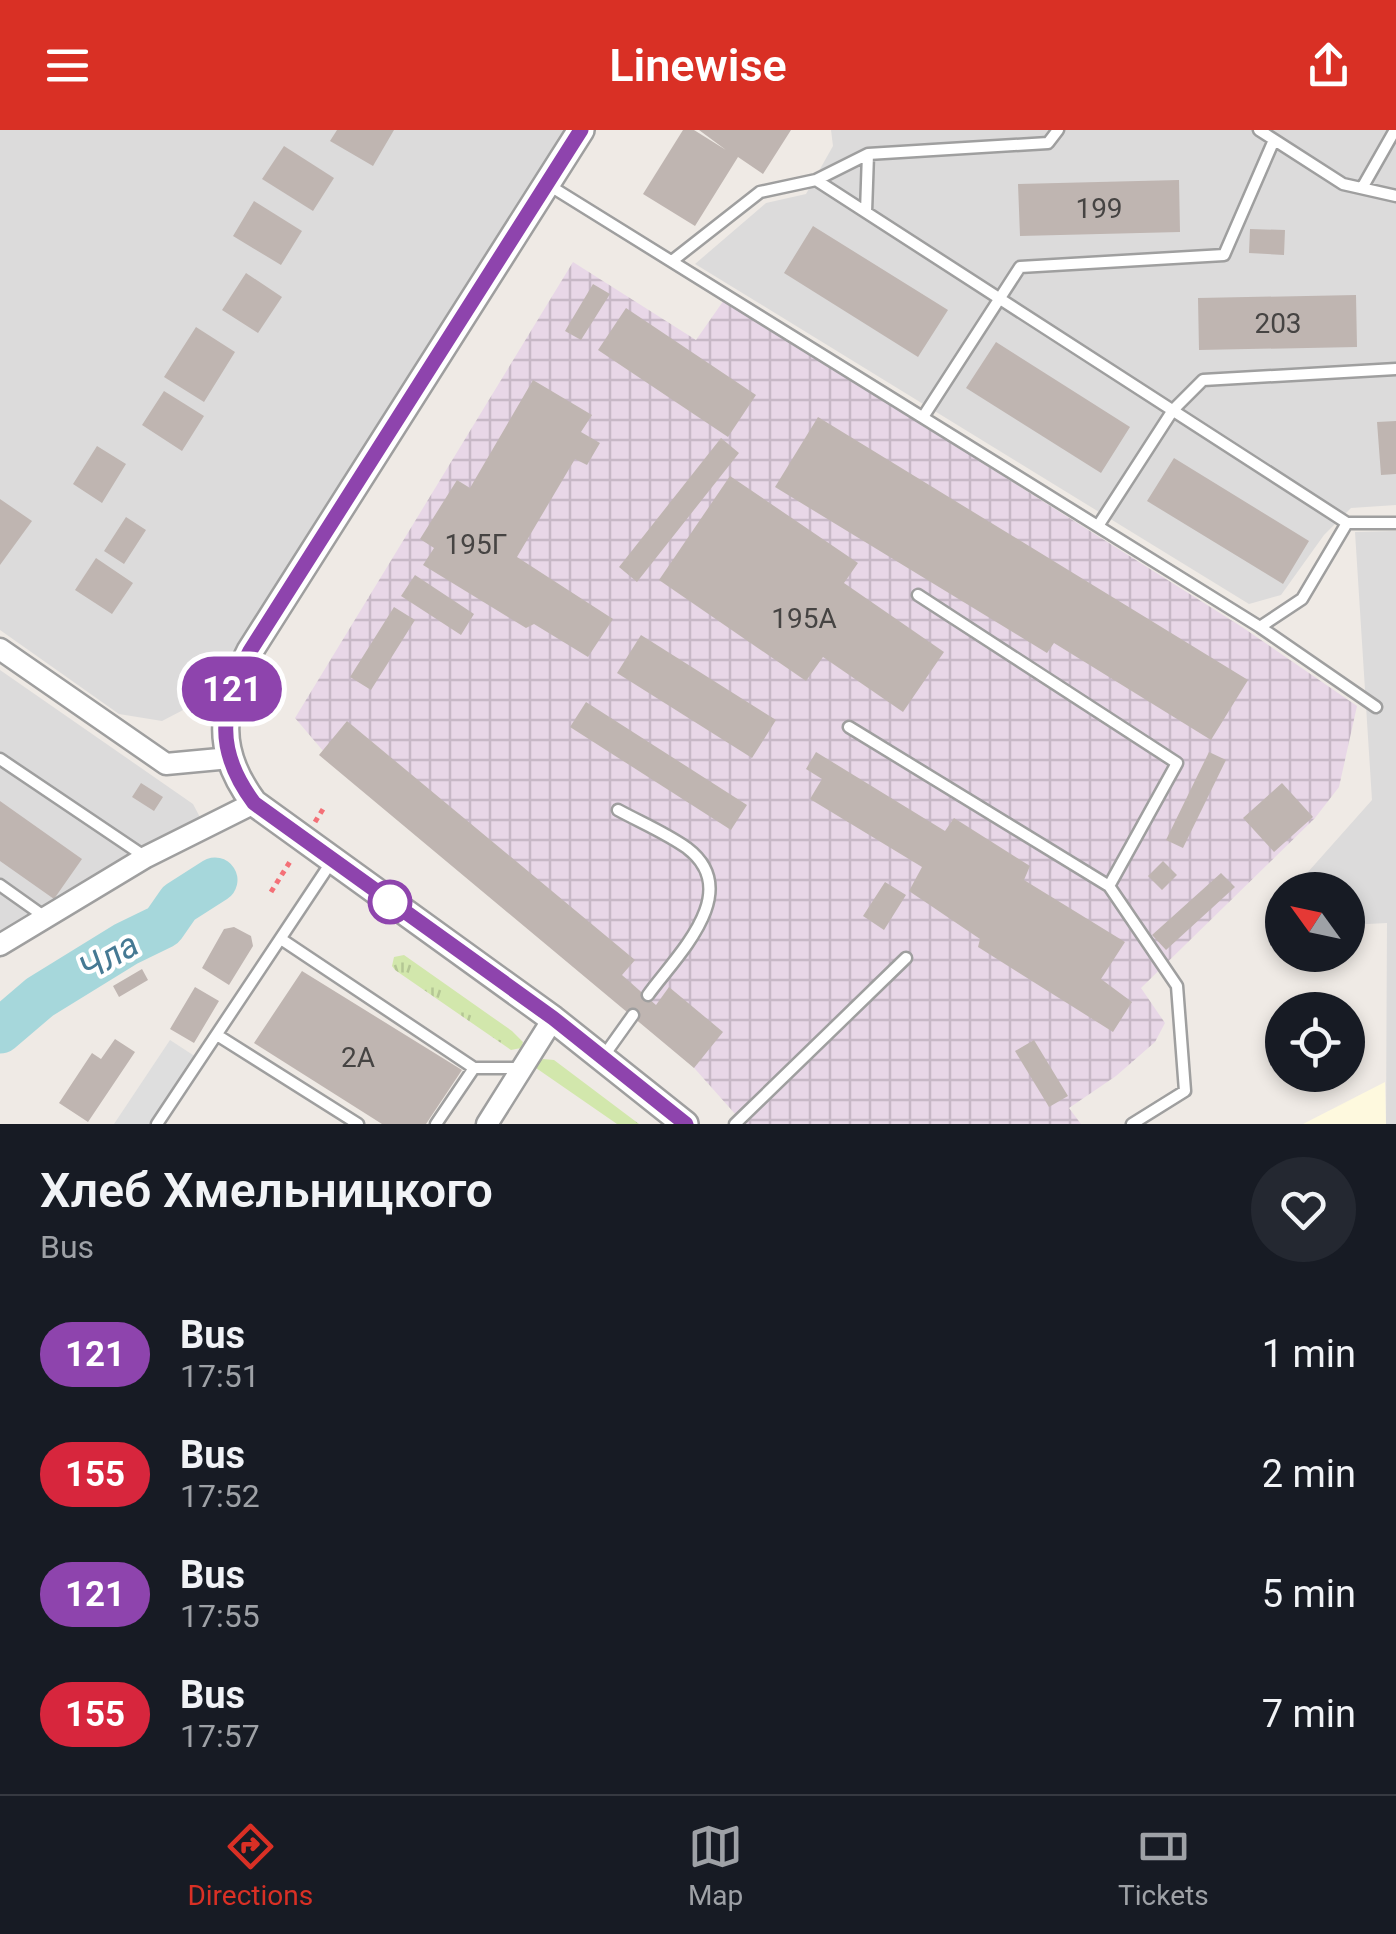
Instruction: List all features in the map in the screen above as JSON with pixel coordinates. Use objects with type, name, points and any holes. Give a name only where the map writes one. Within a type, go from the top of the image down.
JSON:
[{"type":"street","points":[[581,130],[250,651],[229,694],[226,716],[230,758],[238,782],[254,803],[553,1018],[686,1124]]},
{"type":"street","points":[[0,649],[166,764],[230,758]]},
{"type":"street","points":[[0,945],[146,858],[254,803]]},
{"type":"street","points":[[487,1124],[553,1018]]},
{"type":"lane","points":[[672,262],[760,192],[816,180],[868,154],[1048,143],[1058,130]]},
{"type":"lane","points":[[1260,130],[1343,184],[1396,196]]},
{"type":"lane","points":[[1362,188],[1395,130]]},
{"type":"lane","points":[[923,417],[1020,267],[1224,255],[1274,140]]},
{"type":"lane","points":[[866,212],[868,154]]},
{"type":"lane","points":[[816,180],[1348,524],[1396,523]]},
{"type":"lane","points":[[546,183],[1260,627],[1376,708]]},
{"type":"lane","points":[[1098,526],[1173,410],[1203,380],[1396,368]]},
{"type":"lane","points":[[1260,627],[1302,599],[1348,524]]},
{"type":"lane","points":[[918,595],[1178,763],[1109,886]]},
{"type":"lane","points":[[849,728],[1109,886],[1177,986],[1185,1091],[1132,1124]]},
{"type":"lane","points":[[0,759],[146,858]]},
{"type":"lane","points":[[618,810],[689,850],[704,868],[710,884],[710,902],[701,922],[648,995]]},
{"type":"lane","points":[[157,1124],[333,860]]},
{"type":"lane","points":[[0,885],[45,917]]},
{"type":"lane","points":[[281,940],[474,1068],[522,1068]]},
{"type":"lane","points":[[735,1124],[906,958]]},
{"type":"lane","points":[[602,1058],[633,1015]]},
{"type":"lane","points":[[217,1035],[358,1124]]},
{"type":"lane","points":[[436,1124],[474,1068]]},
{"type":"shaded area","points":[[0,130],[571,130],[210,696],[162,721],[119,714],[0,630]]},
{"type":"shaded area","points":[[831,130],[1396,130],[1396,505],[1351,508],[1324,535],[1281,595],[1249,604],[695,264],[766,203],[806,194],[833,146]]},
{"type":"shaded area","points":[[573,262],[696,340],[724,300],[1242,627],[1357,706],[1339,787],[1315,818],[1141,988],[1165,1023],[1155,1042],[1116,1076],[1069,1108],[1081,1124],[744,1124],[688,1061],[324,752],[295,718]]},
{"type":"shaded area","points":[[1396,531],[1396,1124],[1386,1124],[1387,923],[1365,924],[1365,872],[1308,872],[1372,800],[1355,532]]},
{"type":"shaded area","points":[[0,670],[193,804],[202,821],[0,958]]},
{"type":"shaded area","points":[[170,1040],[196,1057],[151,1124],[114,1124]]},
{"type":"shaded area","points":[[1385,1082],[1386,1124],[1303,1124]]},
{"type":"green space","points":[[404,955],[512,1031],[523,1042],[521,1048],[511,1050],[395,970],[394,957]]},
{"type":"green space","points":[[543,1059],[554,1060],[639,1124],[617,1124],[536,1068]]},
{"type":"building","points":[[337,130],[394,130],[373,166],[330,141]]},
{"type":"building","points":[[683,130],[694,130],[726,150],[699,130],[791,130],[763,174],[738,157],[695,226],[643,194]]},
{"type":"building","points":[[284,146],[334,178],[313,211],[262,179]]},
{"type":"building","points":[[1179,180],[1180,232],[1020,236],[1018,184]]},
{"type":"building","points":[[254,201],[302,231],[281,265],[233,236]]},
{"type":"building","points":[[813,226],[948,310],[918,357],[784,273]]},
{"type":"building","points":[[1250,229],[1285,230],[1284,255],[1249,253]]},
{"type":"building","points":[[246,273],[282,297],[258,333],[222,310]]},
{"type":"building","points":[[593,284],[610,294],[581,340],[565,331]]},
{"type":"building","points":[[1356,295],[1357,347],[1199,350],[1198,298]]},
{"type":"building","points":[[626,308],[756,395],[728,437],[598,350]]},
{"type":"building","points":[[196,327],[235,352],[204,402],[164,377]]},
{"type":"building","points":[[996,342],[1130,427],[1101,473],[966,388]]},
{"type":"building","points":[[533,380],[592,415],[581,432],[600,443],[587,465],[575,459],[517,557],[613,619],[588,657],[534,624],[526,628],[423,565],[434,548],[420,539],[457,480],[470,488]]},
{"type":"building","points":[[164,391],[204,416],[182,451],[142,425]]},
{"type":"building","points":[[818,417],[1248,680],[1211,740],[1054,643],[1047,653],[775,487]]},
{"type":"building","points":[[1396,421],[1396,474],[1381,475],[1377,422]]},
{"type":"building","points":[[721,438],[739,453],[637,582],[619,567]]},
{"type":"building","points":[[97,446],[126,464],[102,503],[73,484]]},
{"type":"building","points":[[1174,458],[1309,541],[1283,584],[1147,501]]},
{"type":"building","points":[[730,476],[858,563],[844,583],[944,652],[903,712],[823,657],[806,681],[659,580]]},
{"type":"building","points":[[0,499],[32,521],[0,565]]},
{"type":"building","points":[[126,517],[146,530],[124,564],[104,551]]},
{"type":"building","points":[[96,558],[133,583],[112,614],[75,590]]},
{"type":"building","points":[[415,575],[474,614],[461,635],[401,596]]},
{"type":"building","points":[[394,607],[415,620],[371,690],[350,677]]},
{"type":"building","points":[[641,635],[776,720],[752,758],[617,673]]},
{"type":"building","points":[[586,702],[747,805],[731,830],[570,727]]},
{"type":"building","points":[[347,721],[635,960],[622,975],[656,1005],[669,987],[723,1032],[694,1068],[319,755]]},
{"type":"building","points":[[816,752],[945,831],[954,818],[1030,866],[1024,880],[1125,942],[1101,979],[1132,1002],[1113,1032],[978,947],[980,939],[909,891],[922,867],[810,799],[822,779],[806,769]]},
{"type":"building","points":[[1209,752],[1226,760],[1183,848],[1166,840]]},
{"type":"building","points":[[141,783],[163,797],[154,811],[132,797]]},
{"type":"building","points":[[1282,783],[1313,817],[1274,852],[1243,818]]},
{"type":"building","points":[[0,801],[82,859],[54,899],[0,861]]},
{"type":"building","points":[[1163,861],[1177,875],[1162,890],[1148,876]]},
{"type":"building","points":[[1221,873],[1235,887],[1166,950],[1152,935]]},
{"type":"building","points":[[885,882],[906,895],[884,930],[863,916]]},
{"type":"building","points":[[234,927],[251,936],[253,946],[229,985],[202,968],[224,929]]},
{"type":"building","points":[[142,969],[148,980],[119,997],[113,986]]},
{"type":"building","points":[[302,971],[462,1070],[426,1124],[382,1124],[254,1043]]},
{"type":"building","points":[[195,987],[219,1001],[194,1043],[170,1029]]},
{"type":"building","points":[[115,1039],[135,1052],[88,1122],[59,1103],[92,1053],[101,1059]]},
{"type":"building","points":[[1034,1040],[1068,1096],[1049,1107],[1015,1051]]},
{"type":"waterway","name":"Чла","points":[[0,1031],[40,997],[163,926],[179,903],[215,880]]},
{"type":"bus line","name":"121","points":[[581,130],[250,651],[229,694],[226,737],[238,782],[254,803],[553,1018],[686,1124]]}]
